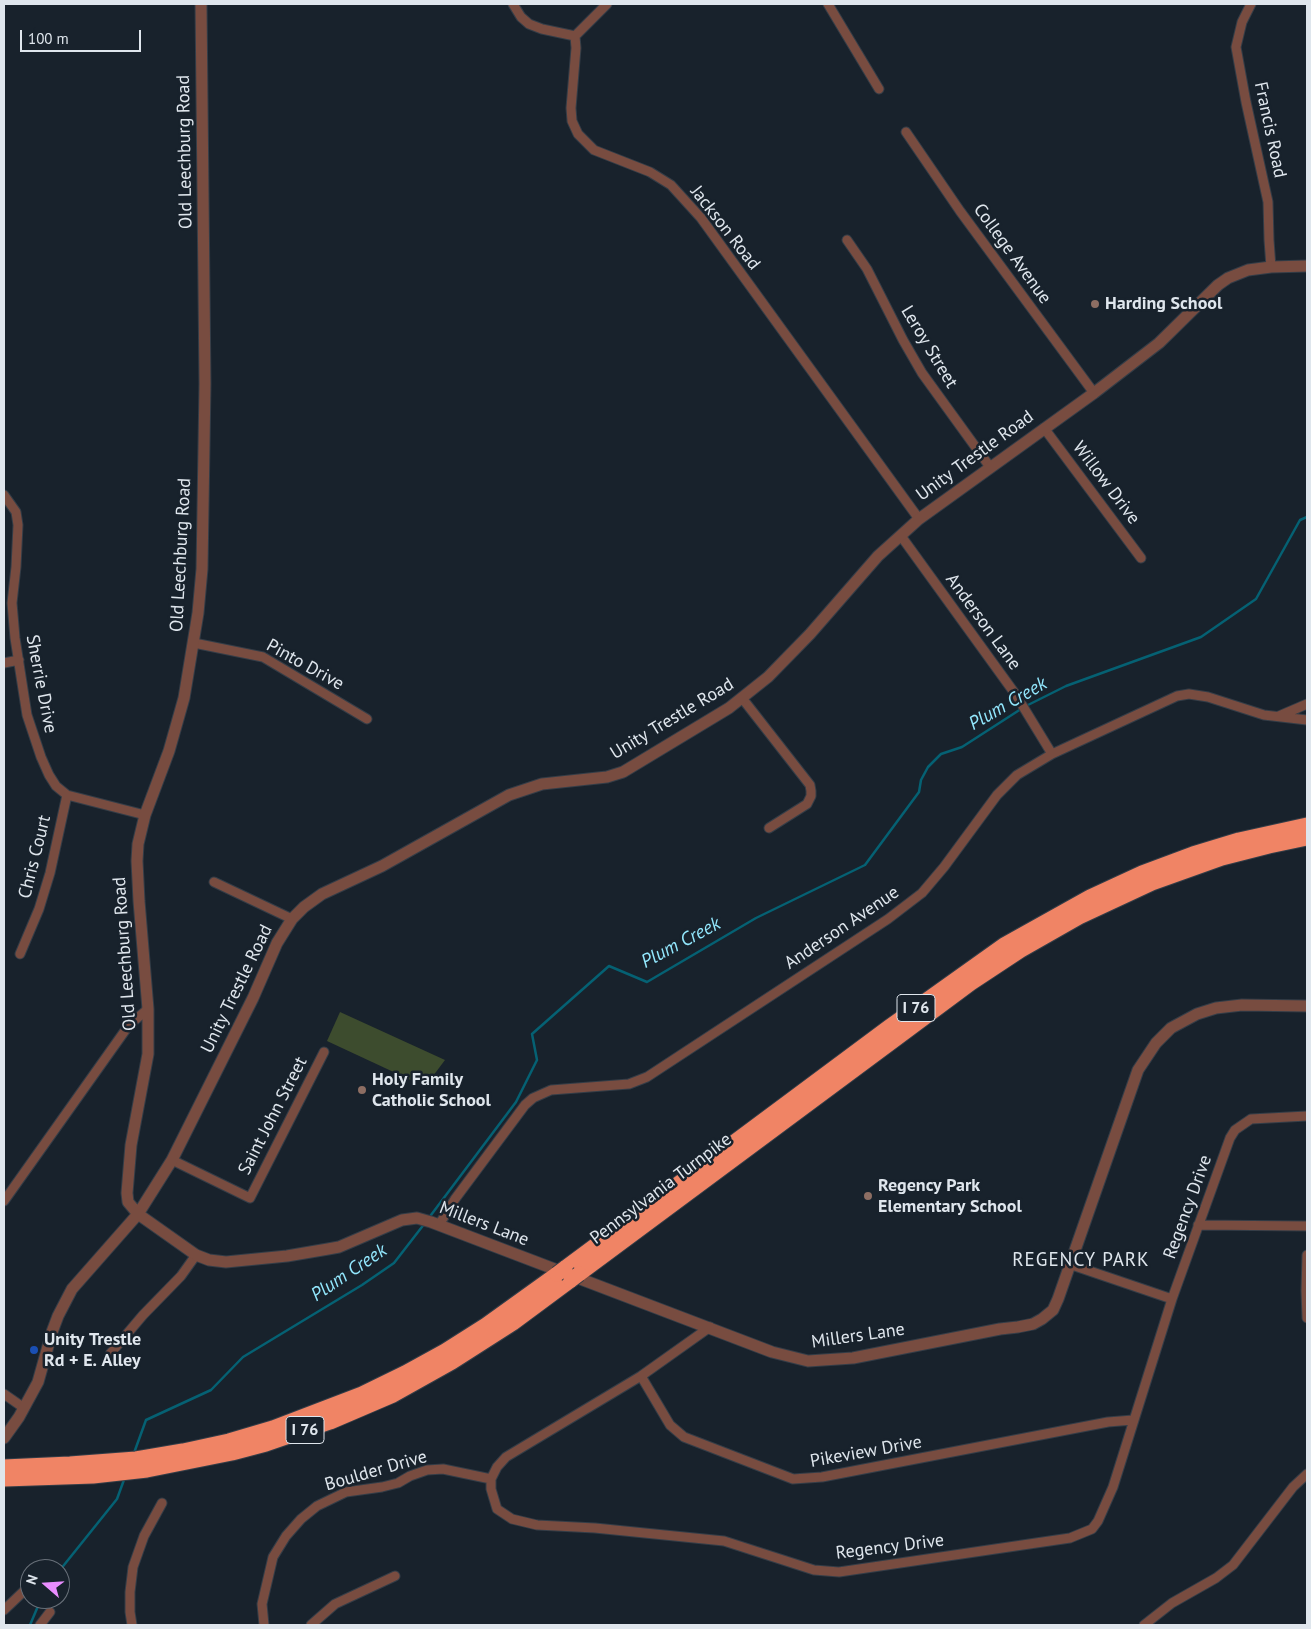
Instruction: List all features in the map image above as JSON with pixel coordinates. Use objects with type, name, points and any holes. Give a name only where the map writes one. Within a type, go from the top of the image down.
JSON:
[{"type":"highway","name":"Pennsylvania Turnpike","points":[[4,1479],[93,1476],[147,1470],[232,1453],[266,1444],[330,1422],[393,1395],[452,1362],[513,1323],[568,1274],[889,1027],[1004,945],[1090,897],[1142,873],[1193,854],[1239,840],[1307,825]]},
{"type":"highway","name":"Pennsylvania Turnpike","points":[[4,1467],[136,1459],[183,1451],[229,1441],[273,1428],[354,1398],[445,1351],[568,1274],[972,983],[1021,950],[1080,917],[1152,883],[1222,858],[1307,838]]},
{"type":"street","name":"Old Leechburg Road","points":[[138,1214],[128,1202],[127,1193],[132,1145],[146,1069],[148,1009],[137,861],[138,844],[144,815],[169,752],[178,720],[194,644],[202,569],[205,384],[201,4]]},
{"type":"street","points":[[513,4],[521,17],[529,24],[542,29],[575,36],[607,4]]},
{"type":"street","points":[[828,4],[878,89]]},
{"type":"street","name":"Francis Road","points":[[1251,4],[1242,22],[1236,47],[1268,202],[1272,267]]},
{"type":"street","name":"Jackson Road","points":[[575,36],[576,48],[571,108],[572,121],[578,134],[594,150],[650,172],[671,185],[701,218],[918,519]]},
{"type":"street","name":"College Avenue","points":[[906,132],[960,211],[1094,393]]},
{"type":"street","name":"Leroy Street","points":[[847,240],[867,269],[922,373],[990,467]]},
{"type":"street","name":"Unity Trestle Road","points":[[4,1438],[24,1408],[38,1382],[52,1332],[72,1289],[138,1214],[172,1160],[253,998],[277,943],[292,920],[304,907],[322,894],[382,866],[509,795],[542,784],[607,777],[623,772],[729,708],[768,677],[789,656],[878,556],[918,519],[1094,393],[1159,343],[1223,281],[1248,270],[1307,266]]},
{"type":"street","name":"Willow Drive","points":[[1044,428],[1141,558]]},
{"type":"street","name":"Sherrie Drive","points":[[4,495],[16,512],[18,525],[12,603],[14,638],[27,715],[41,757],[56,786],[67,795]]},
{"type":"street","name":"Anderson Lane","points":[[901,536],[1016,695],[1052,754]]},
{"type":"street","name":"Pinto Drive","points":[[194,644],[263,658],[367,719]]},
{"type":"street","points":[[4,663],[19,660]]},
{"type":"street","name":"Anderson Avenue","points":[[430,1222],[461,1191],[525,1105],[533,1098],[551,1090],[629,1084],[647,1077],[888,919],[922,893],[944,867],[997,795],[1017,775],[1052,754],[1177,696],[1189,694],[1208,697],[1264,715],[1307,720]]},
{"type":"street","points":[[742,698],[810,785],[811,796],[807,804],[769,828]]},
{"type":"street","points":[[1278,716],[1307,704]]},
{"type":"street","points":[[67,795],[144,815]]},
{"type":"street","name":"Chris Court","points":[[20,954],[39,909],[50,873],[67,795]]},
{"type":"street","points":[[214,882],[292,920]]},
{"type":"street","name":"Millers Lane","points":[[138,1214],[196,1255],[210,1260],[226,1262],[291,1256],[339,1247],[402,1220],[430,1222],[772,1352],[808,1361],[853,1358],[1032,1324],[1042,1319],[1053,1310],[1138,1070],[1156,1043],[1171,1028],[1197,1014],[1216,1008],[1242,1005],[1307,1006]]},
{"type":"street","points":[[4,1201],[7,1189],[129,1025],[148,1009]]},
{"type":"street","name":"Saint John Street","points":[[172,1160],[250,1198],[324,1052]]},
{"type":"street","name":"Regency Drive","points":[[491,1479],[491,1489],[497,1509],[512,1519],[537,1525],[595,1528],[724,1541],[814,1570],[840,1572],[1070,1538],[1092,1529],[1098,1521],[1113,1487],[1172,1299],[1230,1138],[1235,1130],[1251,1119],[1307,1116]]},
{"type":"street","points":[[1198,1225],[1307,1226]]},
{"type":"street","points":[[110,1354],[143,1315],[181,1276],[196,1255]]},
{"type":"street","points":[[1307,1255],[1307,1318]]},
{"type":"street","points":[[1069,1264],[1172,1299]]},
{"type":"street","points":[[491,1479],[497,1467],[506,1456],[641,1376],[710,1327]]},
{"type":"street","name":"Pikeview Drive","points":[[641,1376],[670,1425],[684,1437],[793,1480],[822,1477],[1108,1422],[1133,1420]]},
{"type":"street","points":[[4,1394],[24,1408]]},
{"type":"street","name":"Boulder Drive","points":[[264,1625],[262,1604],[273,1557],[286,1536],[301,1519],[317,1506],[346,1492],[398,1483],[427,1470],[442,1469],[491,1479]]},
{"type":"street","points":[[1144,1625],[1172,1603],[1216,1578],[1233,1565],[1293,1487],[1307,1474]]},
{"type":"street","points":[[132,1625],[130,1592],[134,1567],[144,1536],[162,1503]]},
{"type":"street","points":[[310,1625],[335,1604],[395,1576]]},
{"type":"street","points":[[4,1610],[20,1595]]},
{"type":"street","points":[[40,1625],[50,1612]]},
{"type":"green space","points":[[340,1012],[445,1060],[433,1076],[415,1082],[327,1041]]},
{"type":"waterway","name":"Plum Creek","points":[[1026,706],[1066,686],[1201,637],[1256,599],[1300,520],[1307,517]]},
{"type":"waterway","name":"Plum Creek","points":[[428,1219],[516,1102],[537,1060],[532,1034],[609,966],[647,982],[756,918],[865,865],[919,792],[921,780],[928,767],[941,754],[962,747],[1021,709]]},
{"type":"waterway","name":"Plum Creek","points":[[134,1453],[146,1420],[211,1390],[243,1357],[362,1285],[394,1263],[425,1223]]},
{"type":"waterway","name":"Plum Creek","points":[[69,1559],[117,1499],[125,1477]]},
{"type":"waterway","name":"Plum Creek","points":[[30,1625],[37,1609]]},
{"type":"place","name":"Harding School","points":[[1095,304]]},
{"type":"place","name":"Holy Family Catholic School","points":[[362,1090]]},
{"type":"place","name":"Regency Park Elementary School","points":[[868,1196]]},
{"type":"place","name":"Unity Trestle Rd + E. Alley","points":[[34,1350]]},
{"type":"district","name":"REGENCY PARK","points":[[1081,1261]]}]
